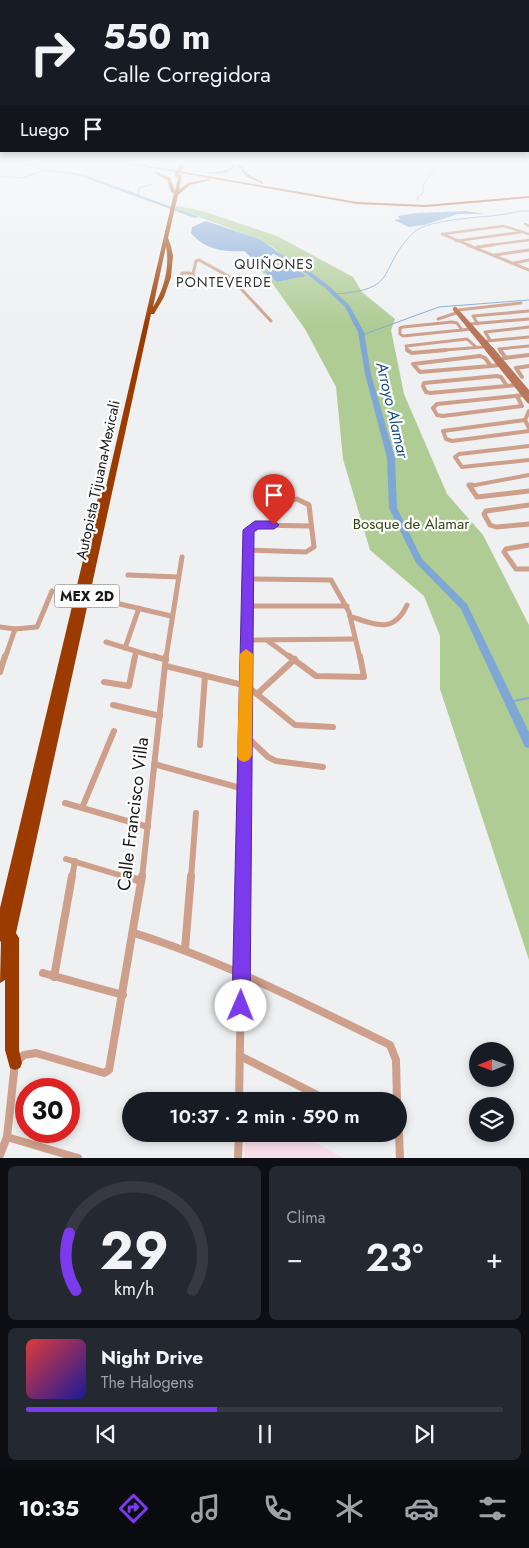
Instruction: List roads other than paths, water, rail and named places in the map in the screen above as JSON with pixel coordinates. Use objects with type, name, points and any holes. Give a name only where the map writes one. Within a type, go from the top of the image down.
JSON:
[{"type":"highway","name":"Autopista Tijuana-Mexicali","points":[[6,931],[170,217]]},
{"type":"highway","name":"Autopista Tijuana-Mexicali","points":[[0,976],[6,931],[170,217]]},
{"type":"highway","points":[[148,318],[161,298],[167,274],[171,252],[166,238]]},
{"type":"highway","points":[[6,931],[12,1050],[20,1059]]},
{"type":"street","points":[[529,234],[504,226],[442,234],[529,270]]},
{"type":"street","points":[[475,230],[484,237]]},
{"type":"street","points":[[462,231],[480,234]]},
{"type":"street","points":[[456,241],[523,232]]},
{"type":"street","points":[[474,248],[529,240]]},
{"type":"street","points":[[495,255],[529,250]]},
{"type":"street","points":[[167,274],[178,275],[188,279],[194,277],[196,261],[204,260],[238,284],[271,321]]},
{"type":"street","points":[[514,263],[529,260]]},
{"type":"street","points":[[167,274],[178,275],[195,269]]},
{"type":"street","points":[[187,272],[193,274]]},
{"type":"street","points":[[438,319],[457,311],[521,303]]},
{"type":"street","points":[[457,311],[496,359],[515,378],[529,401]]},
{"type":"street","points":[[478,324],[473,316],[529,311]]},
{"type":"street","points":[[462,330],[457,323],[452,322],[400,329],[400,334],[404,336],[462,330],[478,324],[529,319]]},
{"type":"street","points":[[490,340],[485,332],[529,327]]},
{"type":"street","points":[[476,347],[468,339],[406,346],[408,352],[412,354],[476,347],[490,340],[529,337]]},
{"type":"street","points":[[506,358],[500,349],[529,346]]},
{"type":"street","points":[[491,366],[485,358],[480,356],[413,364],[416,370],[420,372],[491,366],[499,365]]},
{"type":"street","points":[[496,359],[529,356]]},
{"type":"street","points":[[496,359],[515,385],[526,395]]},
{"type":"street","points":[[522,377],[516,368],[529,366]]},
{"type":"street","points":[[507,386],[501,377],[497,376],[424,384],[423,386],[426,392],[430,393],[507,386],[515,385]]},
{"type":"street","points":[[515,378],[529,377]]},
{"type":"street","points":[[517,396],[522,406],[443,416],[437,415],[433,408],[437,404],[526,395]]},
{"type":"street","points":[[525,420],[446,429],[443,431],[446,439],[452,441],[529,430],[525,420],[529,411]]},
{"type":"street","points":[[529,446],[459,454],[455,457],[459,465],[465,467],[529,460]]},
{"type":"street","points":[[529,475],[469,485],[477,497],[529,491]]},
{"type":"street","points":[[248,550],[306,552],[314,547],[310,526],[309,504],[294,499],[283,502]]},
{"type":"street","points":[[529,505],[486,511],[484,514],[492,526],[529,524]]},
{"type":"street","points":[[239,1092],[248,530],[252,526],[310,526]]},
{"type":"street","points":[[529,545],[506,548],[504,552],[516,569],[529,569]]},
{"type":"street","name":"Calle Francisco Villa","points":[[20,1059],[36,1053],[107,1072],[134,933],[148,827],[171,616],[182,557]]},
{"type":"street","points":[[128,575],[178,577]]},
{"type":"street","points":[[246,579],[331,580],[340,591],[347,606],[364,676],[316,676],[268,641]]},
{"type":"street","points":[[0,626],[15,629],[34,629],[38,626],[52,590]]},
{"type":"street","points":[[120,604],[171,616]]},
{"type":"street","points":[[247,606],[347,606]]},
{"type":"street","points":[[350,616],[383,625],[399,622],[407,606]]},
{"type":"street","points":[[125,648],[139,608]]},
{"type":"street","points":[[0,672],[15,629]]},
{"type":"street","points":[[246,640],[354,639]]},
{"type":"street","points":[[106,642],[205,676],[247,686],[295,725],[333,727]]},
{"type":"street","points":[[104,682],[129,686],[136,652]]},
{"type":"street","points":[[257,694],[295,659]]},
{"type":"street","points":[[200,745],[205,676]]},
{"type":"street","points":[[113,705],[160,716]]},
{"type":"street","points":[[82,808],[114,731]]},
{"type":"street","points":[[245,735],[268,757],[276,761],[323,767]]},
{"type":"street","points":[[154,764],[244,789]]},
{"type":"street","points":[[65,803],[148,827]]},
{"type":"street","points":[[185,949],[196,813]]},
{"type":"street","points":[[54,977],[71,860],[141,881]]},
{"type":"street","points":[[134,933],[185,949],[241,973],[385,1042],[393,1050],[396,1092]]},
{"type":"street","points":[[43,973],[123,995]]},
{"type":"street","points":[[240,1056],[311,1092]]},
{"type":"street","points":[[0,1155],[7,1137],[20,1059]]},
{"type":"street","points":[[7,1137],[78,1158]]},
{"type":"street","points":[[238,1142],[238,1158]]},
{"type":"street","points":[[398,1142],[400,1158]]},
{"type":"water","points":[[399,217],[449,217],[424,225],[409,227],[394,220],[400,219]]},
{"type":"water","points":[[206,221],[259,239],[277,251],[262,262],[254,260],[244,251],[215,249],[196,239],[191,233],[192,227]]},
{"type":"water","points":[[285,264],[291,265],[306,276],[277,282],[266,274],[267,269]]},
{"type":"waterway","points":[[334,294],[355,292],[379,283],[402,246],[420,228],[443,221],[476,217]]},
{"type":"waterway","name":"Arroyo Alamar","points":[[266,248],[294,262],[327,287],[347,306],[361,332],[368,374],[391,458],[393,508],[419,561],[464,607],[529,743]]},
{"type":"waterway","points":[[362,335],[439,307],[529,300]]},
{"type":"waterway","points":[[508,702],[529,698]]},
{"type":"district","name":"QUIÑONES","points":[[274,264]]},
{"type":"district","name":"PONTEVERDE","points":[[224,282]]},
{"type":"park label","name":"Bosque de Alamar","points":[[411,524]]}]
